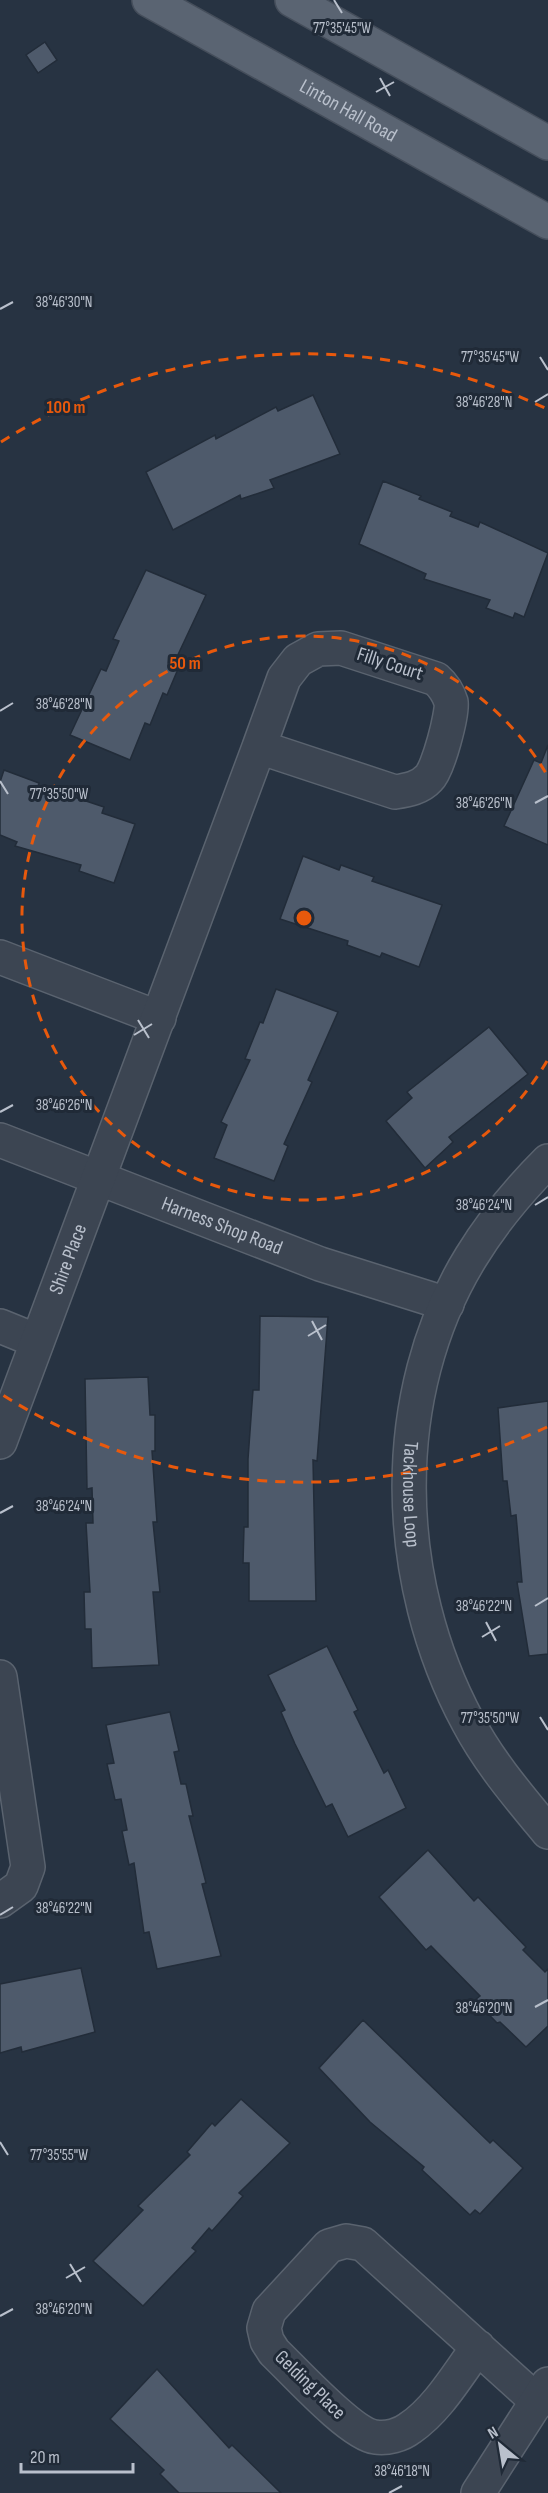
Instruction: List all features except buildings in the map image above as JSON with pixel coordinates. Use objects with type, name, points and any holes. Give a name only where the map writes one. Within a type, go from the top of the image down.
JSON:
[{"type":"main road","name":"Linton Hall Road","points":[[149,0],[548,222]]},
{"type":"main road","points":[[292,0],[548,143]]},
{"type":"street","name":"Filly Court","points":[[98,1178],[284,678],[298,660],[318,650],[341,648],[436,679],[446,688],[451,705],[439,760],[430,778],[415,789],[395,792],[259,747]]},
{"type":"street","points":[[0,957],[159,1018]]},
{"type":"street","name":"Harness Shop Road","points":[[0,1140],[320,1264],[447,1304]]},
{"type":"street","name":"Tackhouse Loop","points":[[548,1161],[520,1189],[498,1217],[471,1258],[447,1304],[426,1361],[412,1422],[408,1487],[412,1542],[424,1609],[445,1674],[468,1723],[504,1780],[548,1832]]},
{"type":"street","name":"Shire Place","points":[[0,1442],[98,1178]]},
{"type":"street","points":[[0,1326],[37,1341]]},
{"type":"street","points":[[0,1902],[21,1886],[28,1867],[1,1693]]},
{"type":"street","name":"Gelding Place","points":[[478,2348],[430,2410],[410,2429],[395,2436],[375,2437],[357,2430],[274,2352],[267,2341],[264,2328],[269,2311],[329,2246],[346,2241],[363,2244],[478,2348],[543,2393]]},
{"type":"street","points":[[478,2493],[543,2393]]}]
